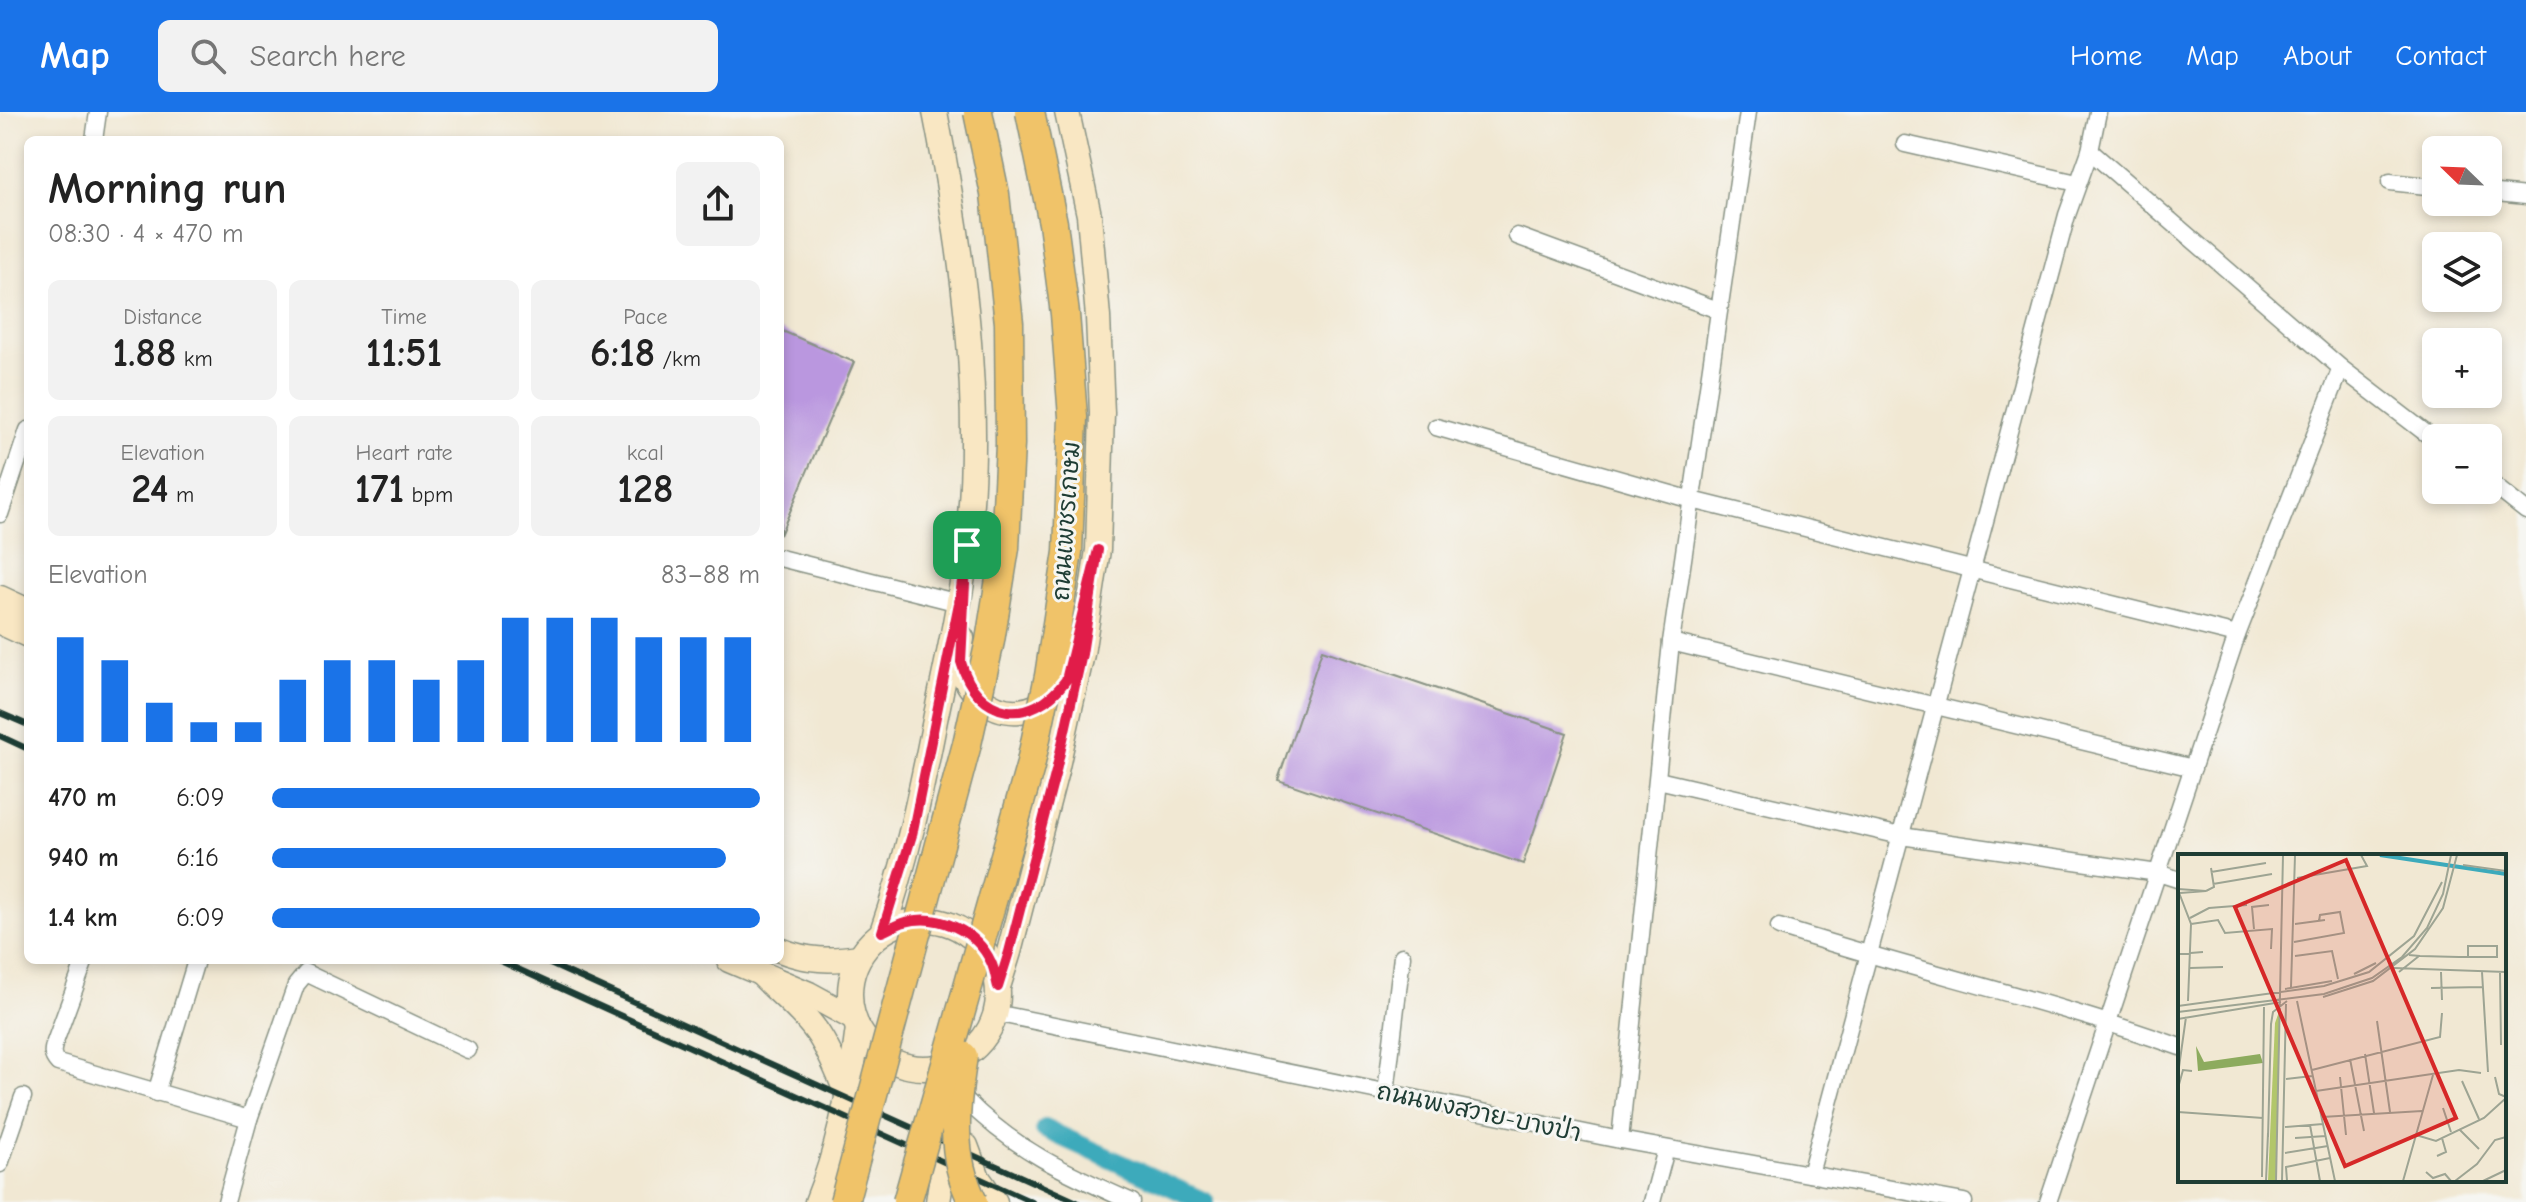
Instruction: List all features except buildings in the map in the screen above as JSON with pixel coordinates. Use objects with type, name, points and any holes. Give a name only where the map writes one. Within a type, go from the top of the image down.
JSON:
[{"type":"highway","points":[[844,1202],[967,744],[990,641],[1005,548],[1010,444],[1009,323],[995,194],[978,112]]},
{"type":"highway","name":"ถนนเพชรเกษม","points":[[907,1202],[1030,767],[1049,676],[1068,552],[1073,417],[1065,314],[1053,223],[1030,112]]},
{"type":"highway","points":[[973,1202],[956,1154],[955,1104],[965,1041],[1030,767]]},
{"type":"main road","points":[[935,112],[965,287],[973,466],[961,662],[965,678],[974,693],[1003,710],[1021,711],[1039,706],[1055,696],[1066,680],[1098,550]]},
{"type":"main road","points":[[938,1202],[944,1162],[990,1024],[1059,757],[1082,654],[1098,550],[1102,413],[1098,317],[1089,215],[1067,112]]},
{"type":"main road","points":[[882,932],[912,835],[959,603],[967,545]]},
{"type":"main road","points":[[0,598],[24,609]]},
{"type":"main road","points":[[0,622],[24,633]]},
{"type":"main road","points":[[990,1024],[971,1051],[952,1062],[931,1068],[909,1067],[888,1059],[870,1046],[856,1023],[850,997],[852,976],[859,957],[882,932],[905,922],[931,919],[956,926],[977,941],[991,962],[998,987]]},
{"type":"main road","points":[[784,951],[830,961],[859,957]]},
{"type":"main road","points":[[738,964],[809,994],[856,1023]]},
{"type":"main road","points":[[761,974],[819,1035],[834,1061],[847,1094]]},
{"type":"main road","points":[[817,1202],[843,1115],[856,1023]]},
{"type":"main road","points":[[962,1108],[967,1153],[978,1178],[995,1202]]},
{"type":"street","points":[[95,136],[98,112]]},
{"type":"street","points":[[1620,1140],[1671,642],[1748,112]]},
{"type":"street","points":[[1810,1174],[2077,183],[2090,151],[2098,112]]},
{"type":"street","points":[[1905,144],[2077,183]]},
{"type":"street","points":[[2090,151],[2341,368],[2422,430]]},
{"type":"street","points":[[2390,182],[2422,185]]},
{"type":"street","points":[[2502,193],[2526,196]]},
{"type":"street","points":[[1517,236],[1718,310]]},
{"type":"street","points":[[2048,1202],[2237,635],[2341,368]]},
{"type":"street","points":[[1436,427],[1692,500],[2237,635]]},
{"type":"street","points":[[0,514],[24,442]]},
{"type":"street","points":[[2502,490],[2523,504]]},
{"type":"street","points":[[784,559],[959,603]]},
{"type":"street","points":[[1671,642],[2193,768]]},
{"type":"street","points":[[1658,780],[1901,836],[2158,873],[2178,879]]},
{"type":"street","points":[[1779,927],[1869,956],[2109,1021],[2178,1046]]},
{"type":"street","points":[[1386,1093],[1402,956]]},
{"type":"street","points":[[84,964],[52,1051],[58,1063],[249,1119]]},
{"type":"street","points":[[156,1093],[195,964]]},
{"type":"street","points":[[226,1202],[249,1119],[296,985],[306,973],[468,1050]]},
{"type":"street","name":"ถนนพงสวาย-บางป่า","points":[[990,1024],[1386,1093],[1666,1149],[1964,1202]]},
{"type":"street","points":[[0,1164],[23,1097]]},
{"type":"street","points":[[962,1108],[986,1121],[1010,1141],[1061,1170],[1132,1202]]},
{"type":"street","points":[[1652,1202],[1666,1149]]},
{"type":"waterway","points":[[1045,1129],[1205,1202]]},
{"type":"railway","points":[[0,713],[24,723]]},
{"type":"railway","points":[[0,736],[24,747]]},
{"type":"railway","points":[[507,964],[1032,1202]]},
{"type":"railway","points":[[550,964],[1077,1202]]},
{"type":"route","points":[[967,545],[961,662],[965,678],[974,693],[987,703],[1003,710],[1021,711],[1039,706],[1055,696],[1066,680],[1098,550],[1082,654],[1056,771],[998,987],[991,962],[977,941],[956,926],[931,919],[905,922],[882,932],[912,835],[959,603],[967,545]]}]
